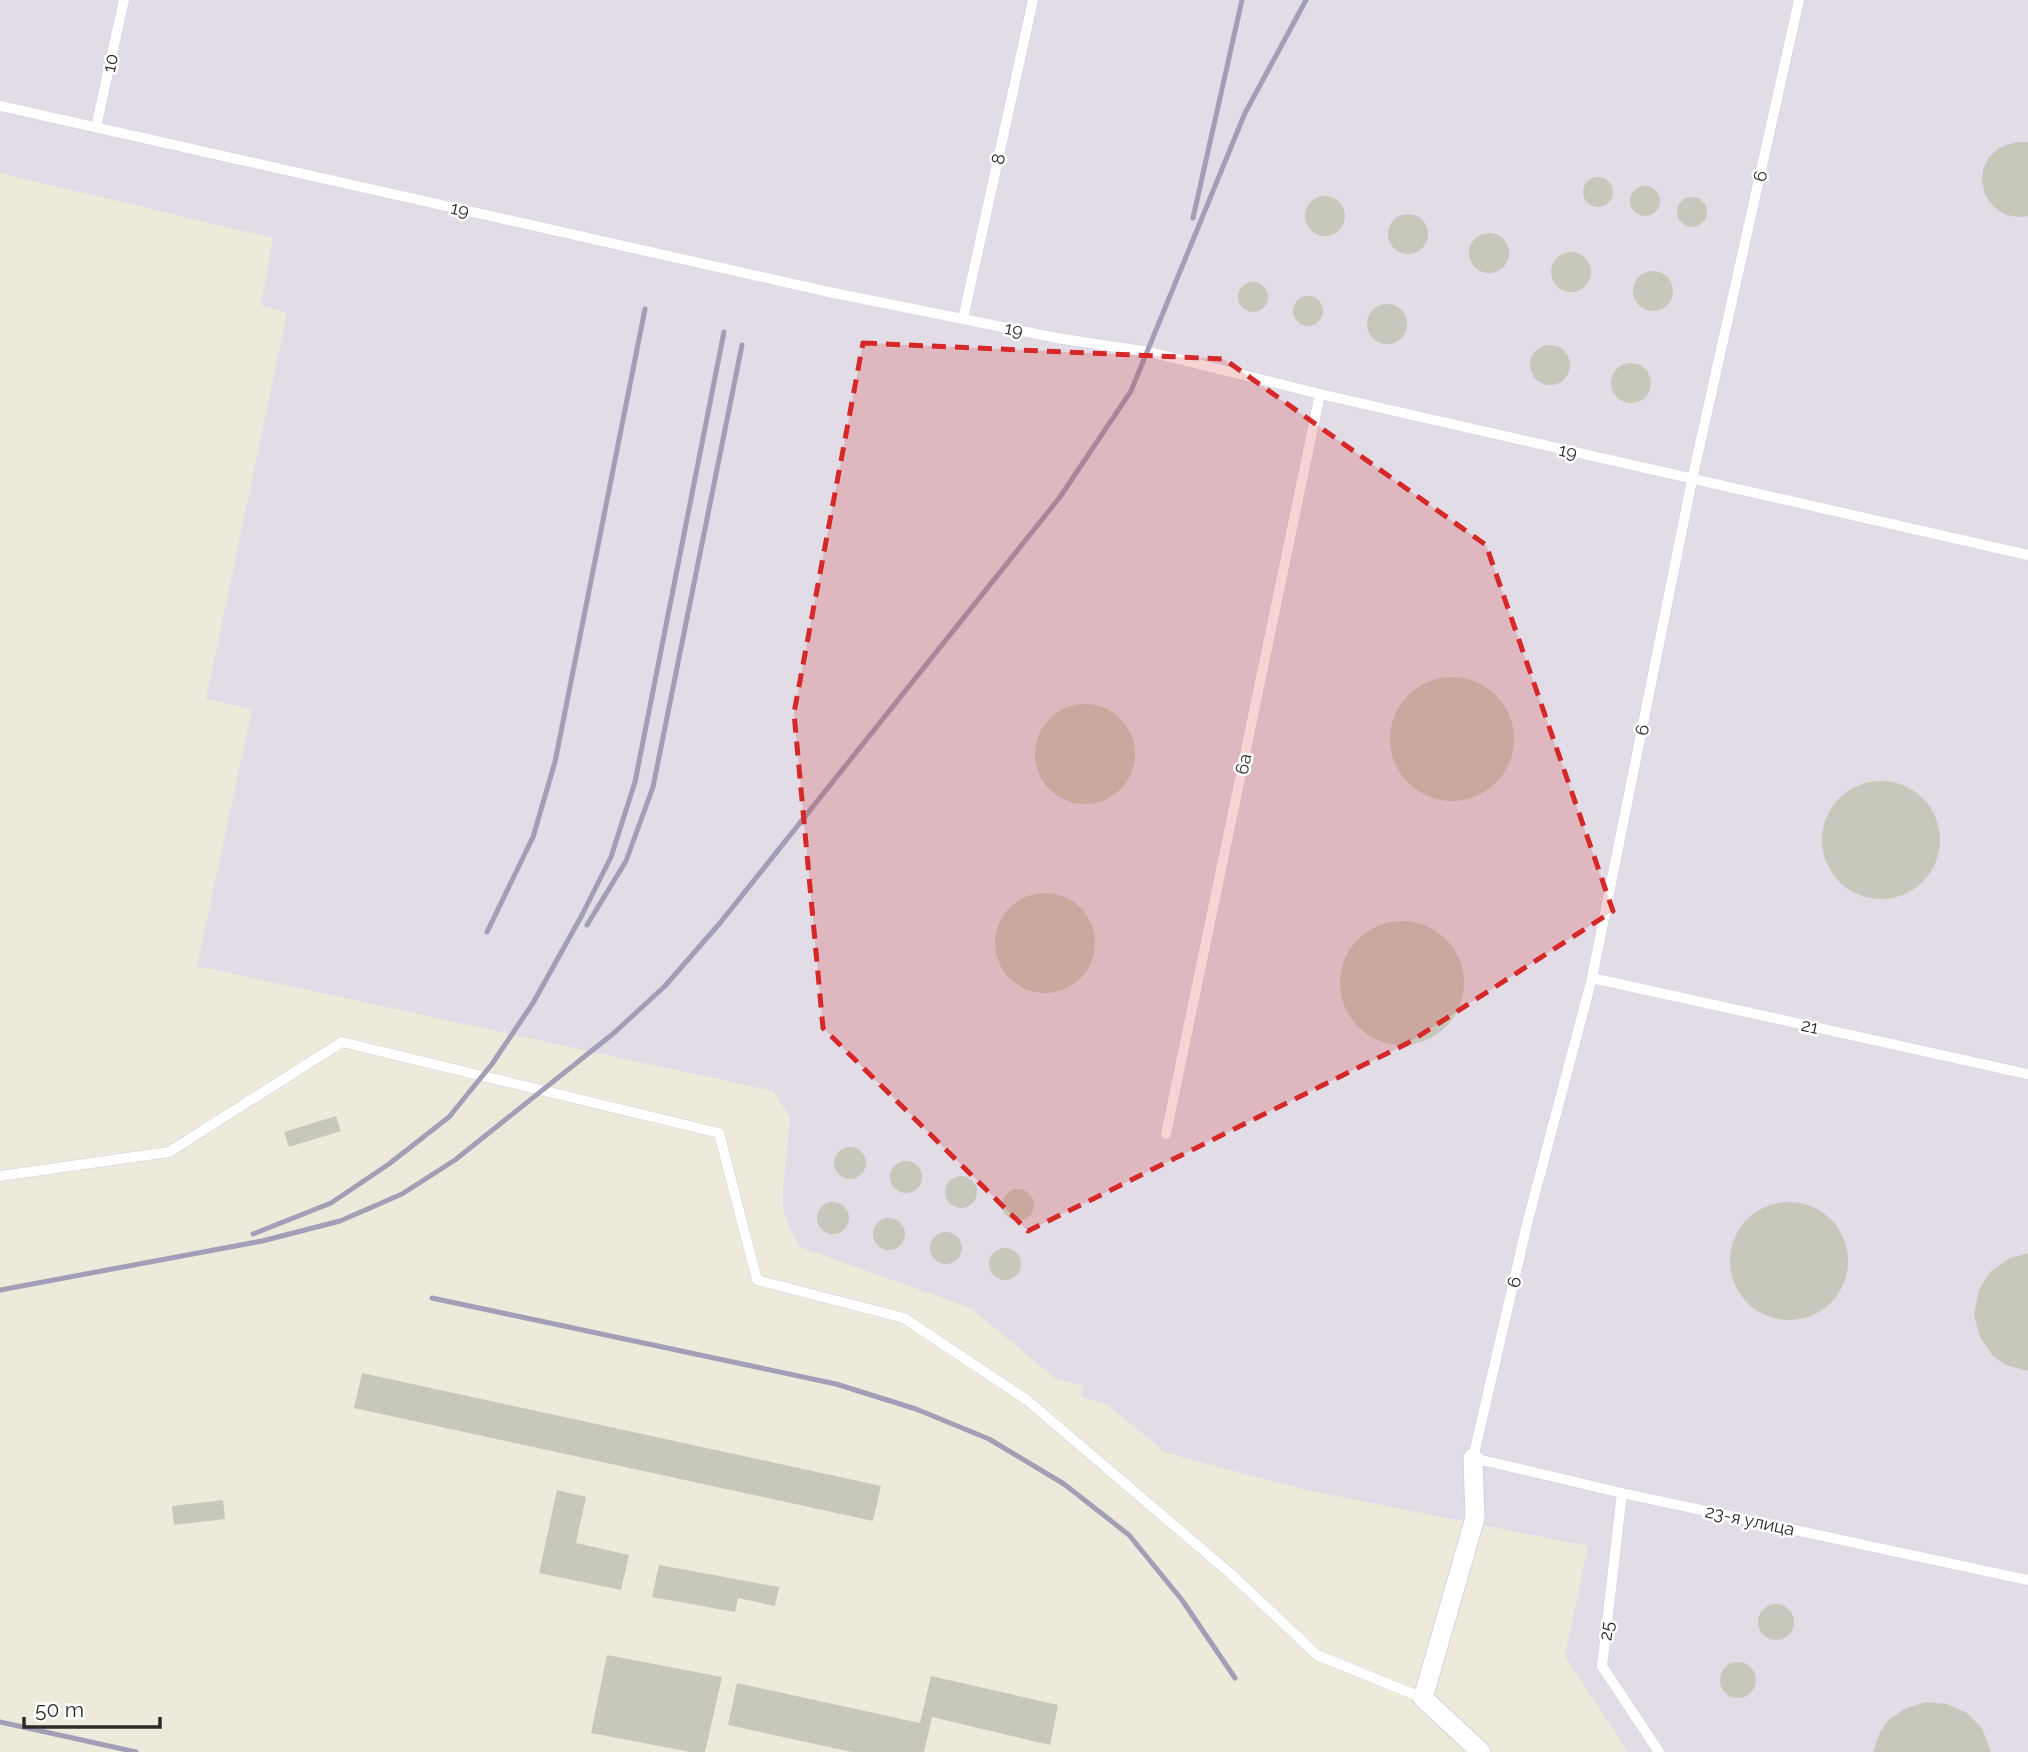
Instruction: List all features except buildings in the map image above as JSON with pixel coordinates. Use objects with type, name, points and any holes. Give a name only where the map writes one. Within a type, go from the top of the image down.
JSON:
[{"type":"street","points":[[1473,1458],[1475,1518],[1423,1698],[1480,1752]]},
{"type":"lane","name":"10","points":[[96,127],[124,0]]},
{"type":"lane","name":"8","points":[[963,319],[1033,0]]},
{"type":"lane","name":"6","points":[[1473,1458],[1528,1220],[1592,978],[1692,480],[1799,0]]},
{"type":"lane","name":"19","points":[[0,106],[828,292],[1057,338],[1149,352],[1692,480],[2028,555]]},
{"type":"lane","name":"6a","points":[[1166,1133],[1320,394]]},
{"type":"lane","name":"21","points":[[1592,978],[2028,1074]]},
{"type":"lane","points":[[0,1176],[169,1152],[342,1042],[719,1133],[757,1280],[904,1318],[1027,1400],[1231,1574],[1317,1655],[1423,1698]]},
{"type":"lane","name":"23-я улица","points":[[1473,1458],[1622,1493],[2028,1580]]},
{"type":"lane","name":"25","points":[[1622,1493],[1602,1666],[1659,1752]]},
{"type":"highlighted area","points":[[863,343],[1224,359],[1486,545],[1613,911],[1408,1043],[1028,1231],[823,1028],[794,713]]},
{"type":"shaded area","points":[[0,0],[2028,0],[2028,1752],[1628,1752],[1565,1656],[1588,1546],[1302,1489],[1166,1453],[1108,1405],[1081,1397],[1083,1386],[1056,1379],[971,1308],[800,1247],[783,1208],[790,1117],[773,1091],[197,966],[252,709],[206,699],[287,313],[261,305],[273,238],[0,173]]},
{"type":"railway","points":[[1193,218],[1242,0]]},
{"type":"railway","points":[[0,1290],[262,1241],[340,1221],[402,1194],[455,1160],[614,1033],[665,986],[720,923],[1060,497],[1131,391],[1245,113],[1306,0]]},
{"type":"railway","points":[[487,932],[533,837],[555,762],[645,309]]},
{"type":"railway","points":[[253,1234],[331,1203],[389,1164],[449,1117],[492,1064],[533,1003],[582,915],[611,857],[635,782],[724,332]]},
{"type":"railway","points":[[587,925],[626,861],[653,787],[742,345]]},
{"type":"railway","points":[[432,1298],[836,1384],[916,1409],[989,1439],[1064,1484],[1129,1535],[1182,1600],[1235,1678]]},
{"type":"railway","points":[[0,1722],[136,1752]]}]
